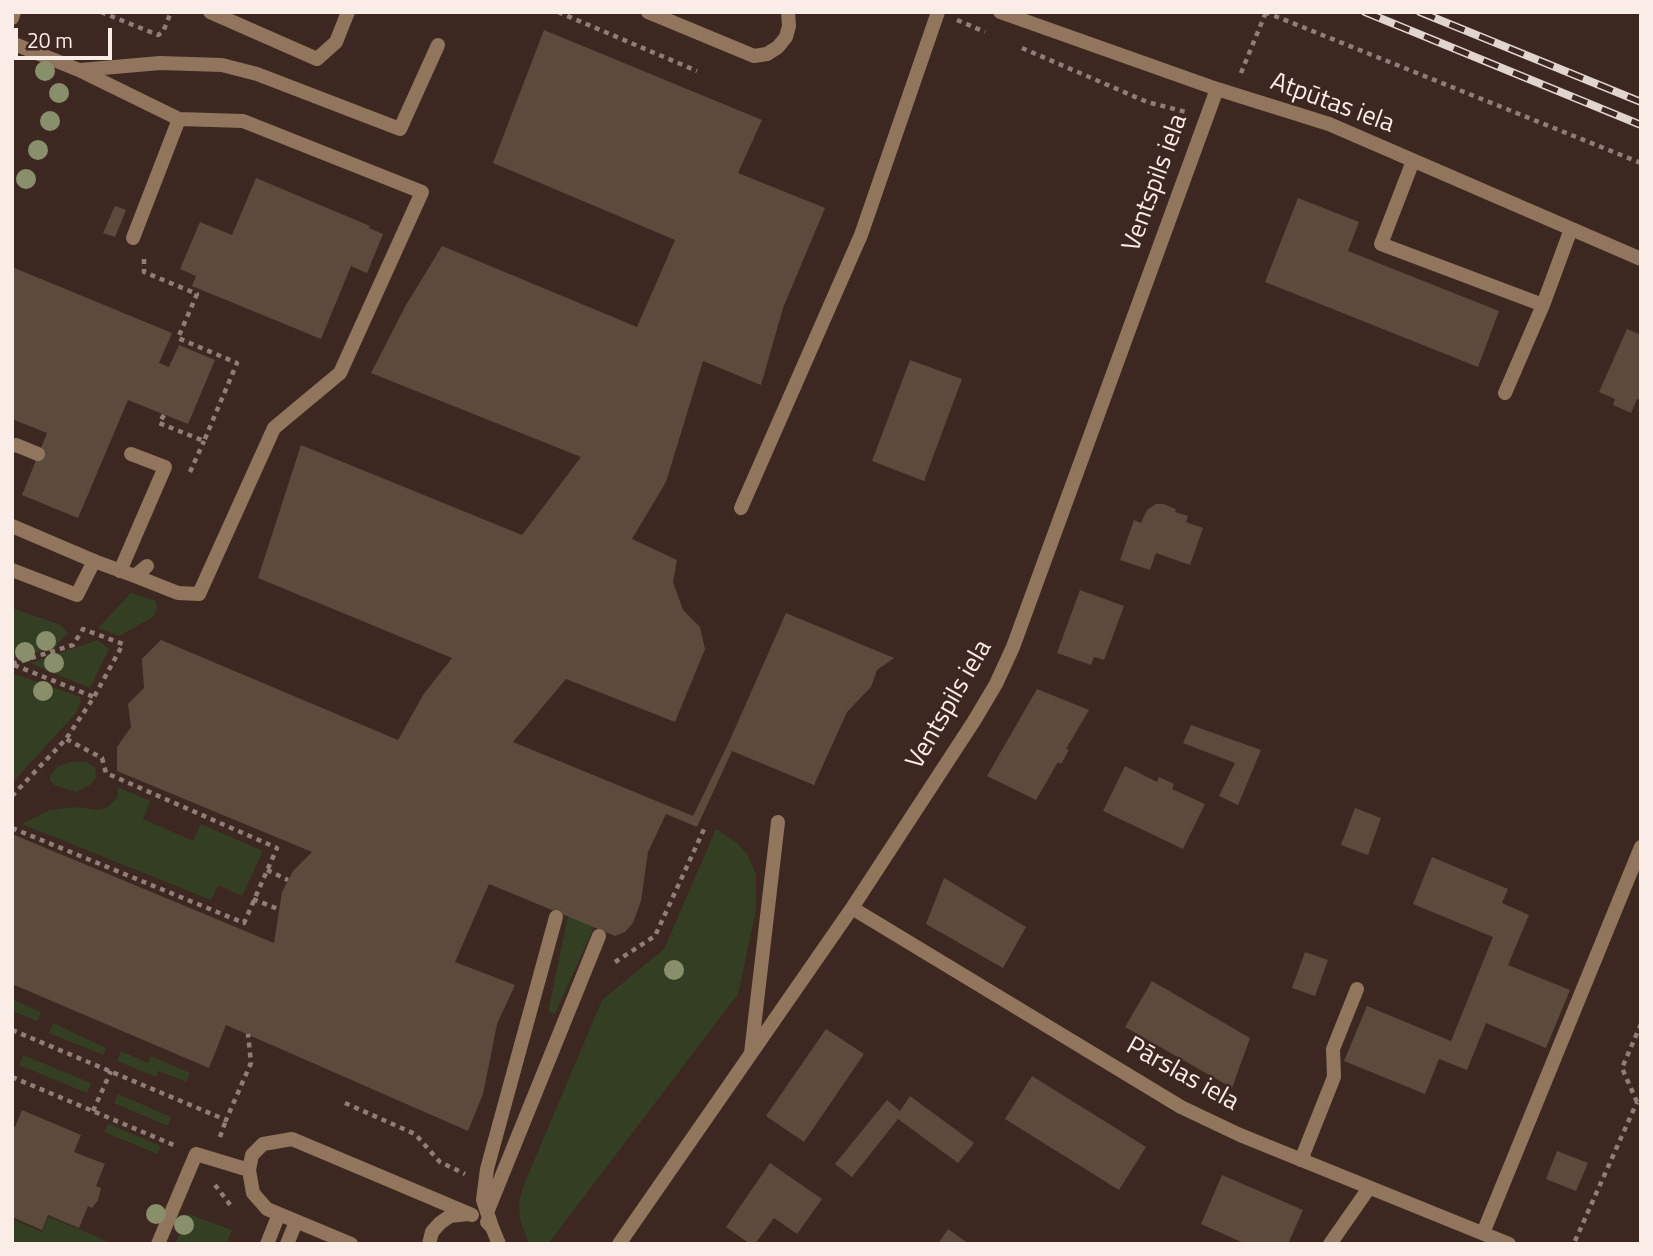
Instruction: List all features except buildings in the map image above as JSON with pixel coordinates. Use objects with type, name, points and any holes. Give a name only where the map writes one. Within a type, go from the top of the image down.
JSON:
[{"type":"street","points":[[12,18],[14,12]]},
{"type":"street","points":[[210,12],[317,60],[336,43],[348,12]]},
{"type":"street","points":[[648,12],[754,56],[767,54],[778,47],[786,37],[789,26],[788,12]]},
{"type":"street","name":"Atpūtas iela","points":[[1000,12],[1217,89],[1329,124],[1641,259]]},
{"type":"street","points":[[741,508],[861,234],[945,15]]},
{"type":"street","points":[[12,43],[79,70],[179,119],[243,121],[422,192],[340,373],[274,428],[198,594],[178,593],[12,526]]},
{"type":"street","points":[[79,70],[160,63],[222,65],[257,74],[400,129],[438,45]]},
{"type":"street","name":"Ventspils iela","points":[[619,1244],[852,908],[996,684],[1013,647],[1217,89]]},
{"type":"street","points":[[133,238],[179,119]]},
{"type":"street","points":[[1413,160],[1381,244],[1543,305]]},
{"type":"street","points":[[1504,393],[1543,305],[1572,229]]},
{"type":"street","points":[[12,446],[16,445],[38,454]]},
{"type":"street","points":[[120,571],[165,467],[131,454]]},
{"type":"street","points":[[12,570],[77,594],[94,561]]},
{"type":"street","points":[[135,576],[147,566]]},
{"type":"street","points":[[751,1053],[778,822]]},
{"type":"street","points":[[1483,1233],[1641,847]]},
{"type":"street","name":"Pārslas iela","points":[[852,908],[1181,1107],[1300,1160],[1509,1244]]},
{"type":"street","points":[[499,1244],[483,1200],[488,1169],[556,917]]},
{"type":"street","points":[[488,1210],[598,936]]},
{"type":"street","points":[[1300,1160],[1334,1077],[1333,1049],[1357,989]]},
{"type":"street","points":[[351,1244],[267,1209],[253,1194],[248,1170],[252,1155],[263,1144],[292,1139],[483,1219],[492,1227]]},
{"type":"street","points":[[158,1244],[196,1154],[248,1170]]},
{"type":"street","points":[[1330,1244],[1369,1188]]},
{"type":"street","points":[[267,1244],[279,1214]]},
{"type":"street","points":[[429,1244],[432,1233],[450,1216],[472,1215]]},
{"type":"street","points":[[287,1244],[296,1222]]},
{"type":"path","points":[[101,12],[159,35],[163,32],[171,12]]},
{"type":"path","points":[[558,12],[697,71]]},
{"type":"path","points":[[1217,89],[1241,74],[1266,12],[1641,163]]},
{"type":"path","points":[[945,15],[989,33]]},
{"type":"path","points":[[1013,44],[1147,102],[1181,110]]},
{"type":"path","points":[[146,253],[144,272],[197,295],[178,338],[237,363],[204,441],[159,423],[164,415]]},
{"type":"path","points":[[12,664],[73,645],[83,629],[122,644],[94,697],[66,739],[12,796]]},
{"type":"path","points":[[12,664],[94,697]]},
{"type":"path","points":[[12,828],[244,923],[277,848],[106,773],[102,758],[66,739]]},
{"type":"path","points":[[613,963],[655,936],[705,827]]},
{"type":"path","points":[[267,870],[288,880]]},
{"type":"path","points":[[253,899],[278,909]]},
{"type":"path","points":[[1575,1241],[1639,1103],[1622,1068],[1641,1024]]},
{"type":"path","points":[[12,1030],[226,1120],[251,1063],[248,1034]]},
{"type":"path","points":[[93,1111],[111,1071]]},
{"type":"path","points":[[12,1077],[196,1154]]},
{"type":"path","points":[[345,1103],[415,1134],[440,1162],[466,1175]]},
{"type":"path","points":[[436,1171],[440,1162]]},
{"type":"green space","points":[[131,593],[156,601],[157,609],[153,617],[119,636],[98,628]]},
{"type":"green space","points":[[12,608],[61,625],[68,633],[54,648],[12,659]]},
{"type":"green space","points":[[98,640],[109,649],[90,688],[30,663]]},
{"type":"green space","points":[[12,673],[80,697],[81,702],[75,714],[12,783]]},
{"type":"green space","points":[[70,762],[86,762],[95,767],[96,778],[90,785],[76,792],[54,785],[50,780],[57,767]]},
{"type":"green space","points":[[118,787],[150,801],[143,819],[193,841],[201,824],[263,851],[242,896],[218,885],[211,900],[22,824],[50,810],[74,807],[99,810],[106,808],[117,798]]},
{"type":"green space","points":[[716,829],[736,842],[747,854],[756,874],[756,910],[738,994],[548,1244],[529,1244],[520,1220],[519,1203],[523,1187],[602,1000],[664,949]]},
{"type":"green space","points":[[568,916],[594,927],[555,1014],[549,1012],[549,1008]]},
{"type":"green space","points":[[12,999],[41,1012],[37,1021],[12,1011]]},
{"type":"green space","points":[[53,1023],[106,1048],[103,1055],[49,1033]]},
{"type":"green space","points":[[121,1051],[148,1063],[151,1056],[190,1073],[186,1082],[159,1071],[156,1077],[117,1061]]},
{"type":"green space","points":[[23,1055],[91,1083],[87,1093],[19,1065]]},
{"type":"green space","points":[[118,1094],[171,1117],[168,1126],[114,1103]]},
{"type":"green space","points":[[108,1124],[161,1146],[157,1154],[104,1132]]},
{"type":"green space","points":[[188,1214],[232,1230],[226,1244],[175,1244]]},
{"type":"green space","points":[[48,1217],[113,1244],[12,1244],[12,1219],[42,1232]]},
{"type":"railway","points":[[1365,12],[1641,125]]},
{"type":"railway","points":[[1420,12],[1641,102]]}]
